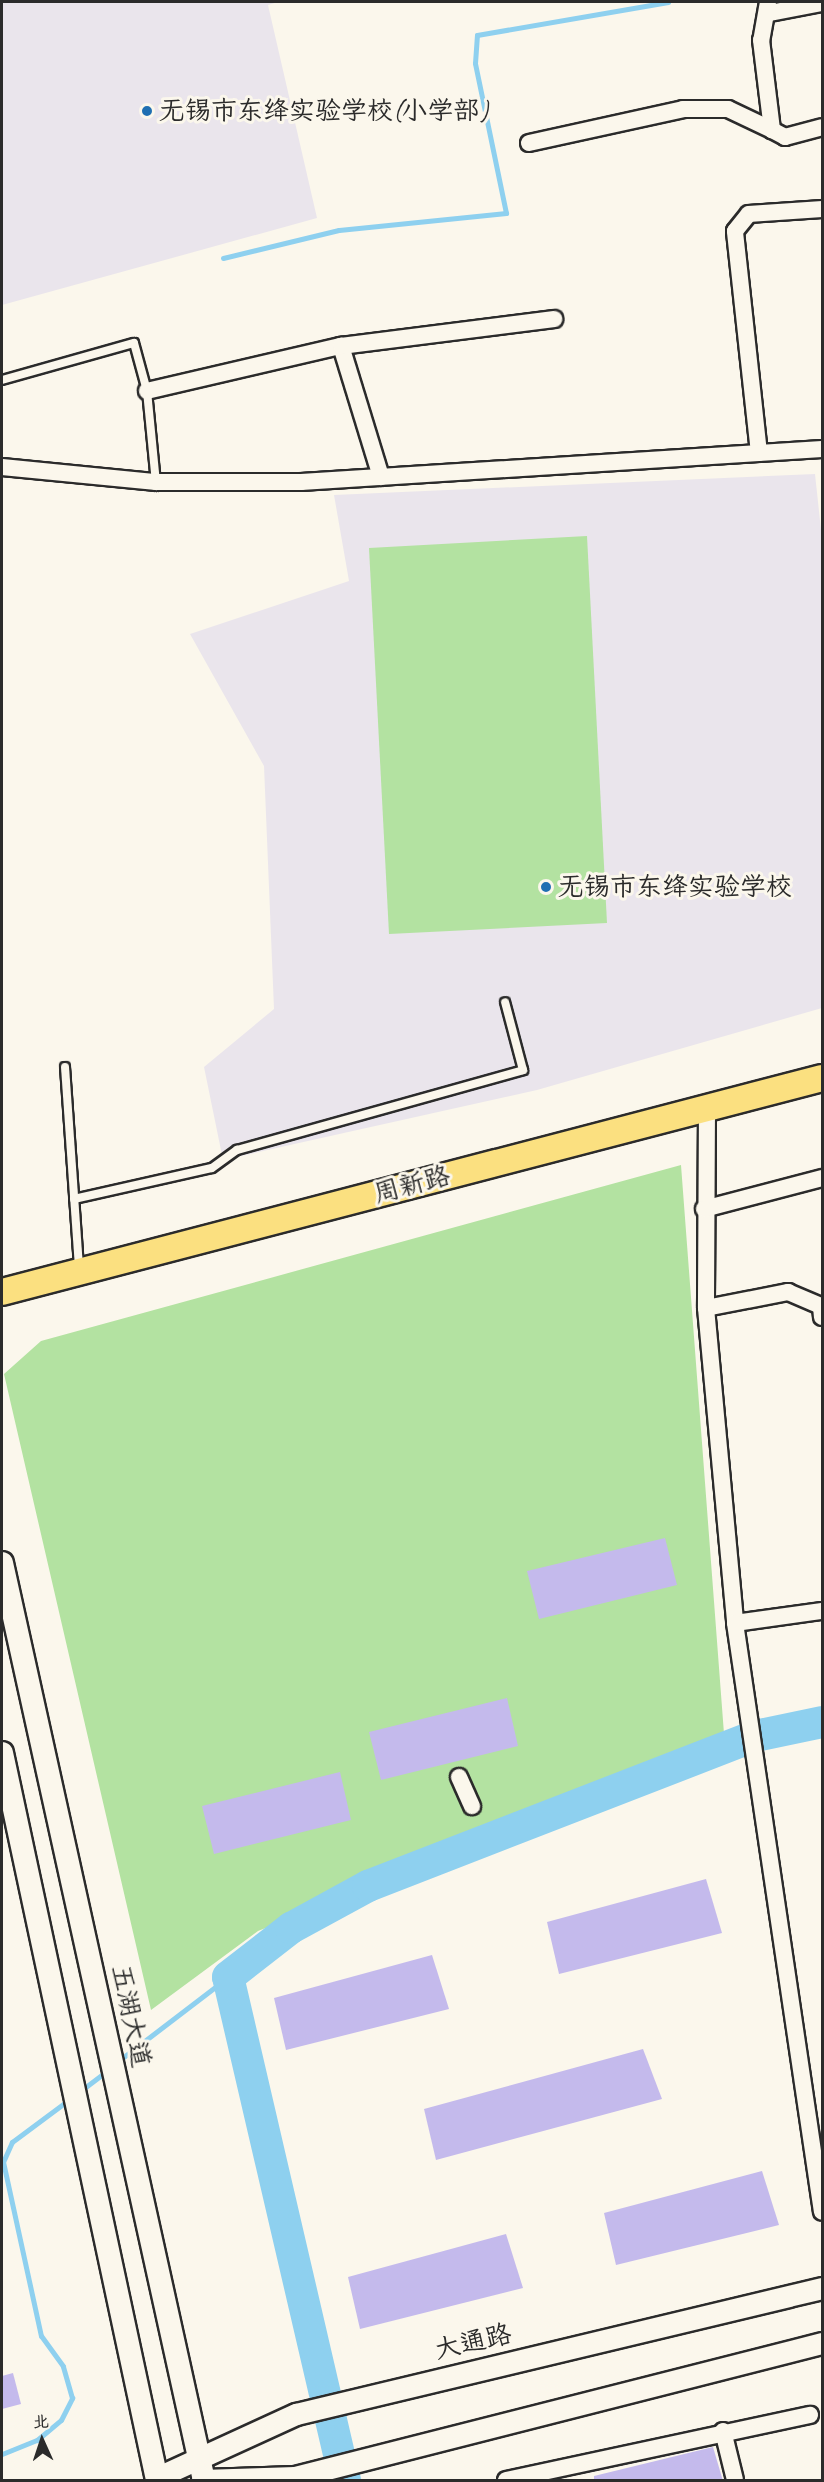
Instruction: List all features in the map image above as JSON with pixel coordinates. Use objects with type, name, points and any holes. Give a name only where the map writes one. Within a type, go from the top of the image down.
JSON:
[{"type":"main road","name":"周新路","points":[[2,1301],[707,1113],[822,1078]]},
{"type":"main road","name":"周新路","points":[[2,1292],[707,1113],[822,1089]]},
{"type":"main road","name":"五湖大道","points":[[2,1563],[203,2475]]},
{"type":"main road","points":[[2,1753],[154,2480]]},
{"type":"street","points":[[772,130],[761,40],[769,7],[822,3]]},
{"type":"street","points":[[529,143],[683,109],[728,109],[785,136],[822,127]]},
{"type":"street","points":[[759,453],[735,231],[749,214],[822,209]]},
{"type":"street","points":[[147,391],[341,346],[554,319]]},
{"type":"street","points":[[341,346],[381,477]]},
{"type":"street","points":[[2,467],[156,482],[381,477],[822,449]]},
{"type":"street","points":[[707,1113],[704,1209],[706,1308],[735,1623],[822,2212]]},
{"type":"street","points":[[704,1209],[822,1178]]},
{"type":"street","points":[[706,1308],[788,1292],[822,1309]]},
{"type":"street","points":[[735,1623],[822,1611]]},
{"type":"street","points":[[459,1777],[472,1806]]},
{"type":"street","name":"大通路","points":[[203,2475],[296,2414],[822,2288]]},
{"type":"street","name":"大通路","points":[[154,2480],[203,2475],[295,2477],[822,2343]]},
{"type":"street","points":[[506,2481],[556,2475],[723,2431],[810,2415]]},
{"type":"street","points":[[723,2431],[735,2481]]},
{"type":"lane","points":[[2,380],[134,343],[147,391],[156,482]]},
{"type":"lane","points":[[74,1199],[213,1168],[237,1150],[523,1070],[505,1002]]},
{"type":"lane","points":[[65,1067],[79,1272]]},
{"type":"shaded area","name":"无锡市东绛实验学校(小学部)","points":[[2,2],[278,2],[268,5],[317,218],[2,305]]},
{"type":"shaded area","name":"无锡市东绛实验学校","points":[[815,474],[822,539],[822,1008],[537,1090],[223,1160],[204,1067],[274,1009],[264,766],[190,634],[349,581],[334,495]]},
{"type":"green space","points":[[587,536],[607,923],[389,934],[369,548]]},
{"type":"green space","points":[[681,1165],[725,1747],[258,1931],[151,2010],[4,1374],[41,1341]]},
{"type":"building","points":[[665,1538],[677,1585],[539,1619],[527,1571]]},
{"type":"building","points":[[507,1698],[518,1746],[381,1780],[369,1732]]},
{"type":"building","points":[[340,1772],[351,1820],[214,1854],[202,1806]]},
{"type":"building","points":[[706,1879],[722,1933],[559,1974],[547,1922]]},
{"type":"building","points":[[432,1955],[449,2009],[286,2050],[274,1998]]},
{"type":"building","points":[[643,2049],[662,2099],[436,2160],[424,2109]]},
{"type":"building","points":[[762,2171],[779,2225],[616,2265],[604,2213]]},
{"type":"building","points":[[506,2234],[523,2288],[360,2329],[348,2277]]},
{"type":"building","points":[[13,2373],[21,2404],[2,2409],[2,2376]]},
{"type":"building","points":[[713,2447],[723,2481],[594,2481],[594,2476]]},
{"type":"waterway","points":[[223,258],[339,230],[506,213],[475,63],[477,35],[668,2]]},
{"type":"waterway","points":[[345,2480],[228,1977],[291,1928],[368,1886],[755,1736],[822,1722]]},
{"type":"waterway","points":[[117,2062],[228,1977]]},
{"type":"waterway","points":[[79,2092],[108,2070]]},
{"type":"waterway","points":[[2,2454],[37,2440],[61,2420],[72,2398],[63,2366],[41,2336],[3,2162],[12,2142],[70,2099]]},
{"type":"place","name":"无锡市东绛实验学校(小学部)","points":[[147,111]]},
{"type":"place","name":"无锡市东绛实验学校","points":[[546,887]]}]
